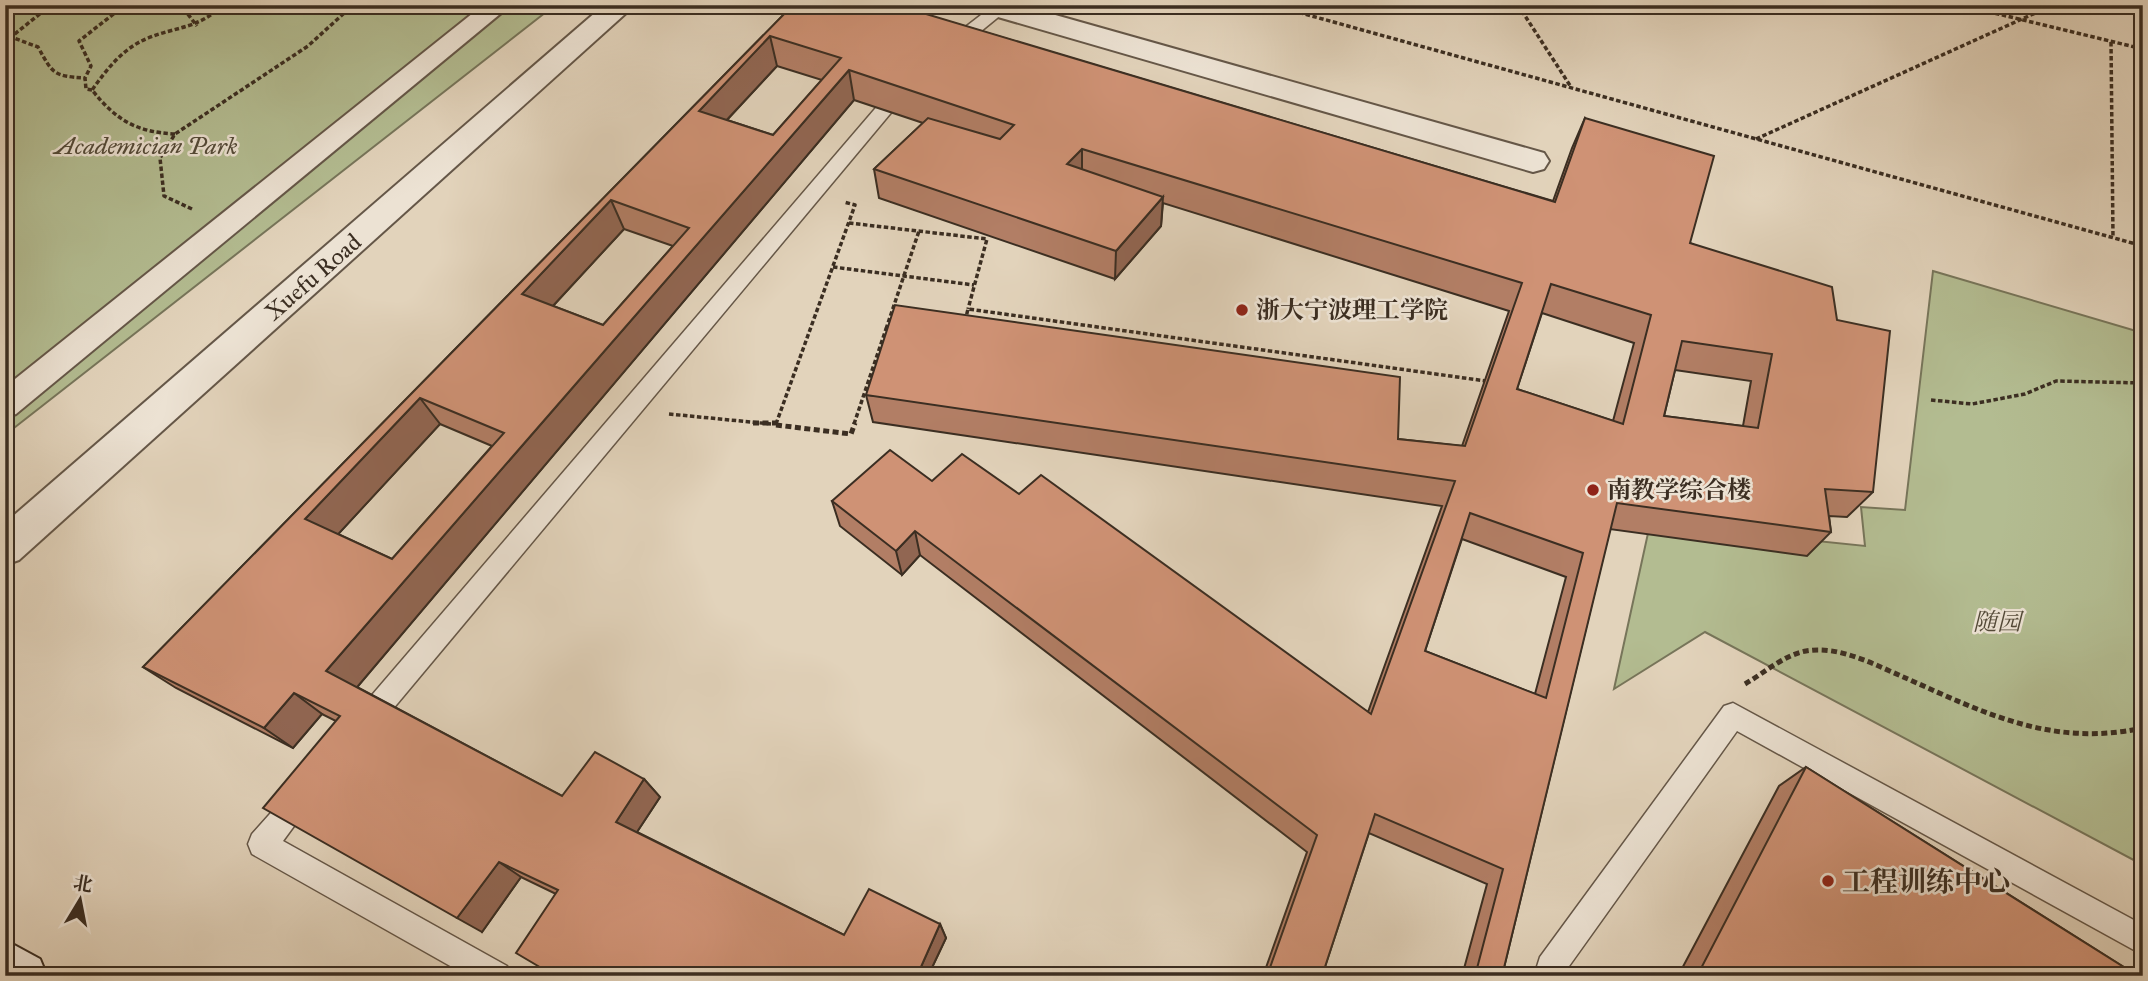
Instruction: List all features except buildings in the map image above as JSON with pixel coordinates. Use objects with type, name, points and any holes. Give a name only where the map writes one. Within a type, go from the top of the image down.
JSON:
[{"type":"street","points":[[5,405],[499,5]]},
{"type":"street","name":"Xuefu Road","points":[[5,548],[621,5]]},
{"type":"street","points":[[1003,15],[1533,161]]},
{"type":"street","points":[[5,964],[23,976]]},
{"type":"lane","points":[[352,738],[912,76],[1003,15],[1496,153],[1489,173]]},
{"type":"lane","points":[[1548,976],[1550,967],[1733,715],[2143,941]]},
{"type":"lane","points":[[316,780],[262,844],[497,976]]},
{"type":"path","points":[[51,5],[11,37],[38,47],[47,67],[59,76],[85,78]]},
{"type":"path","points":[[174,134],[138,132],[111,113],[92,90],[86,89],[85,78],[90,71],[90,61],[79,46],[79,41],[126,5],[130,9],[157,15],[187,13],[197,26]]},
{"type":"path","points":[[149,12],[162,5]]},
{"type":"path","points":[[92,90],[124,51],[158,34],[197,26],[210,20],[222,5]]},
{"type":"path","points":[[199,212],[164,196],[160,158],[174,134],[308,46],[353,5]]},
{"type":"path","points":[[1272,5],[2143,246]]},
{"type":"path","points":[[1518,5],[1572,88]]},
{"type":"path","points":[[1961,5],[2143,49]]},
{"type":"path","points":[[1755,139],[2053,5]]},
{"type":"path","points":[[2112,42],[2113,238]]},
{"type":"path","points":[[776,425],[855,205],[813,192]]},
{"type":"path","points":[[848,223],[987,239],[963,329]]},
{"type":"path","points":[[629,410],[851,435],[919,231]]},
{"type":"path","points":[[833,267],[974,285]]},
{"type":"path","points":[[968,309],[1486,382]]},
{"type":"path","points":[[887,329],[899,330]]},
{"type":"path","points":[[1931,400],[1972,404],[2025,394],[2056,381],[2143,383]]},
{"type":"path","points":[[1733,715],[1740,687],[1805,651],[1847,653],[2020,727],[2071,734],[2124,734],[2143,728]]},
{"type":"green space","name":"Academician Park","points":[[5,5],[555,5],[5,435]]},
{"type":"green space","name":"随园","points":[[1933,271],[2143,333],[2143,865],[1705,632],[1614,689],[1650,524],[1865,546],[1861,507],[1905,510]]},
{"type":"place","name":"浙大宁波理工学院","points":[[1242,310]]},
{"type":"place","name":"南教学综合楼","points":[[1593,490]]},
{"type":"place","name":"工程训练中心","points":[[1828,881]]}]
